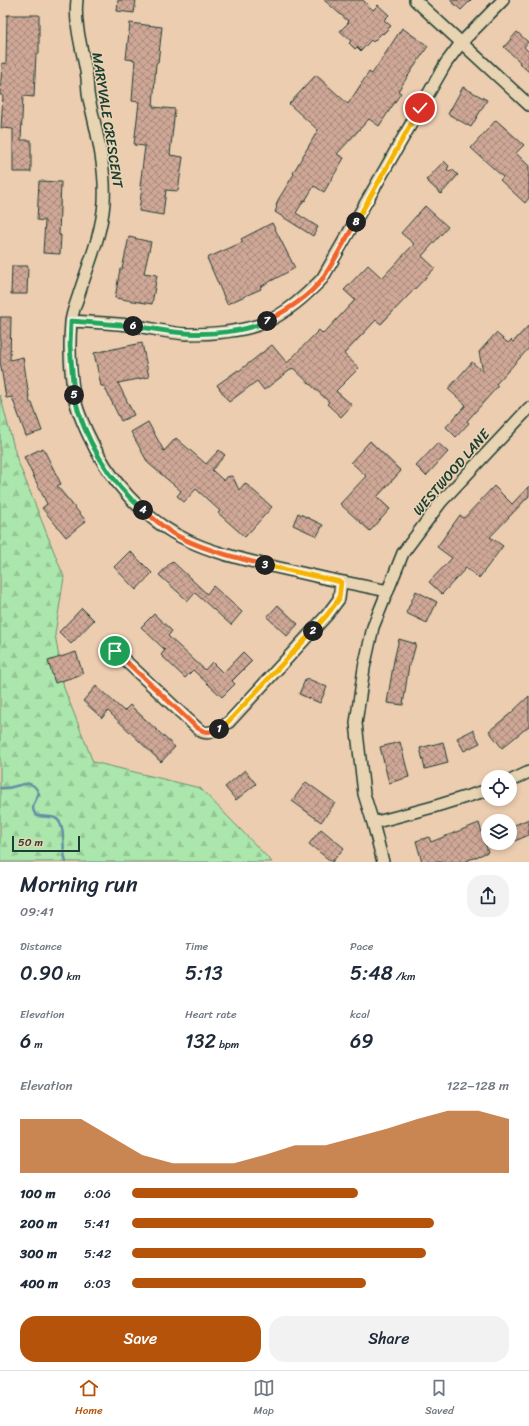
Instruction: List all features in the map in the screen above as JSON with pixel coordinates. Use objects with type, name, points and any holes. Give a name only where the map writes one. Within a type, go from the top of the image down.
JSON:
[{"type":"street","name":"MARYVALE CRESCENT","points":[[77,0],[76,7],[79,34],[89,83],[89,97],[94,117],[104,184],[104,205],[101,222],[71,321],[71,370],[74,396],[92,444],[107,470],[129,498],[171,532],[191,542],[243,560],[388,591]]},
{"type":"street","points":[[415,0],[529,105]]},
{"type":"street","points":[[71,321],[129,325],[186,334],[212,333],[251,327],[266,322],[286,311],[304,297],[322,278],[446,63],[461,43],[503,0]]},
{"type":"street","name":"WESTWOOD LANE","points":[[383,862],[364,794],[356,723],[364,668],[373,627],[403,553],[441,502],[529,408]]},
{"type":"street","points":[[115,651],[195,726],[203,732],[211,732],[220,729],[228,722],[327,615],[339,599],[341,582]]},
{"type":"street","points":[[517,778],[529,772]]},
{"type":"street","points":[[373,823],[481,792]]},
{"type":"green space","points":[[0,395],[17,459],[64,577],[55,634],[64,688],[93,762],[200,788],[272,862],[0,862]]},
{"type":"building","points":[[118,0],[136,0],[134,13],[117,11]]},
{"type":"building","points":[[324,0],[363,0],[373,10],[378,5],[389,15],[384,20],[391,26],[373,42],[371,40],[361,51],[357,47],[355,49],[349,43],[351,41],[340,31],[349,22]]},
{"type":"building","points":[[450,0],[471,0],[461,10]]},
{"type":"building","points":[[7,15],[39,15],[39,54],[36,54],[34,97],[23,96],[21,140],[31,140],[31,172],[13,172],[13,129],[1,128],[3,95],[0,95],[2,63],[6,64]]},
{"type":"building","points":[[130,23],[162,27],[158,63],[156,63],[153,107],[175,109],[170,155],[183,157],[178,191],[166,190],[163,215],[139,211],[142,187],[140,186],[145,146],[134,145],[139,102],[132,101],[135,60],[126,59]]},
{"type":"building","points":[[402,28],[428,46],[398,91],[401,93],[379,126],[369,119],[337,154],[344,158],[324,192],[314,186],[296,213],[318,227],[313,236],[275,212],[278,200],[318,130],[289,104],[316,75],[348,104],[369,72],[372,74]]},
{"type":"building","points":[[517,32],[528,42],[524,47],[529,52],[529,72],[504,47]]},
{"type":"building","points":[[463,87],[487,100],[471,127],[448,114]]},
{"type":"building","points":[[496,120],[524,145],[516,153],[529,166],[529,198],[525,203],[500,180],[503,177],[471,148]]},
{"type":"building","points":[[444,161],[449,166],[447,170],[450,172],[452,169],[458,175],[441,194],[426,180]]},
{"type":"building","points":[[39,181],[61,182],[59,235],[61,235],[60,254],[43,253],[45,221],[37,220]]},
{"type":"building","points":[[425,206],[448,227],[422,256],[435,268],[381,324],[376,320],[344,354],[359,368],[336,391],[352,405],[341,417],[327,404],[329,402],[293,368],[264,390],[257,381],[229,402],[217,385],[238,370],[239,371],[272,345],[287,363],[319,330],[323,334],[355,300],[344,290],[368,265],[382,278],[414,244],[401,233]]},
{"type":"building","points":[[272,223],[295,268],[260,287],[261,289],[227,304],[207,258],[243,242],[241,239]]},
{"type":"building","points":[[129,237],[151,242],[144,273],[157,275],[152,304],[115,298],[120,269],[122,269]]},
{"type":"building","points":[[12,266],[28,266],[27,294],[11,294]]},
{"type":"building","points":[[0,317],[11,317],[10,360],[23,357],[30,403],[32,403],[42,431],[26,436],[12,397],[6,398],[0,361]]},
{"type":"building","points":[[529,325],[529,348],[496,384],[498,386],[467,421],[469,423],[456,437],[446,427],[466,405],[448,389],[472,362],[483,372],[479,352],[496,333],[508,343],[511,340],[513,342]]},
{"type":"building","points":[[142,343],[149,377],[118,383],[134,415],[121,421],[104,386],[101,386],[94,353]]},
{"type":"building","points":[[148,422],[164,451],[176,438],[206,464],[219,450],[225,455],[212,470],[224,481],[227,477],[233,477],[239,490],[245,483],[272,507],[245,537],[218,513],[220,511],[196,489],[184,502],[177,496],[181,491],[148,463],[131,432]]},
{"type":"building","points":[[370,441],[401,471],[377,497],[390,509],[370,531],[340,504],[366,476],[351,462]]},
{"type":"building","points":[[438,443],[448,452],[426,476],[416,466]]},
{"type":"building","points":[[43,448],[61,484],[57,486],[86,521],[66,537],[42,508],[47,504],[24,457]]},
{"type":"building","points":[[494,486],[512,504],[529,486],[529,496],[490,537],[503,546],[479,578],[466,568],[442,594],[429,582],[452,558],[437,547],[460,515],[464,518]]},
{"type":"building","points":[[298,513],[323,525],[317,536],[293,525]]},
{"type":"building","points":[[130,551],[152,573],[136,590],[114,567]]},
{"type":"building","points":[[172,561],[207,594],[213,586],[242,612],[231,625],[195,593],[188,601],[159,575]]},
{"type":"building","points":[[416,591],[437,602],[427,623],[406,613]]},
{"type":"building","points":[[278,605],[298,624],[287,636],[267,617]]},
{"type":"building","points":[[82,608],[94,620],[71,644],[59,632]]},
{"type":"building","points":[[154,614],[172,631],[168,636],[205,670],[212,662],[223,673],[243,652],[252,661],[232,681],[235,684],[222,697],[193,670],[185,678],[161,655],[165,650],[141,627]]},
{"type":"building","points":[[399,639],[416,644],[410,666],[409,665],[403,705],[387,703]]},
{"type":"building","points":[[76,652],[83,674],[55,683],[48,661]]},
{"type":"building","points":[[306,678],[327,687],[320,703],[299,694]]},
{"type":"building","points":[[96,686],[124,711],[130,705],[175,747],[161,762],[108,711],[102,718],[83,701]]},
{"type":"building","points":[[529,696],[529,726],[502,748],[489,731]]},
{"type":"building","points":[[473,730],[480,743],[464,751],[457,738]]},
{"type":"building","points":[[400,742],[409,777],[389,783],[380,747]]},
{"type":"building","points":[[443,742],[448,763],[425,769],[420,748]]},
{"type":"building","points":[[245,770],[256,784],[236,800],[225,787]]},
{"type":"building","points":[[306,782],[335,803],[321,822],[292,801]]},
{"type":"building","points":[[529,819],[529,835],[517,840],[517,824]]},
{"type":"building","points":[[479,823],[481,829],[481,850],[487,850],[488,852],[464,862],[422,862],[416,841],[429,837],[431,842]]},
{"type":"building","points":[[321,829],[344,848],[332,862],[309,844]]},
{"type":"waterway","points":[[0,788],[22,784],[32,785],[36,788],[39,794],[33,810],[37,816],[53,817],[59,821],[61,825],[66,862]]},
{"type":"route","points":[[115,651],[195,726],[203,732],[211,732],[220,729],[228,722],[327,615],[339,599],[341,582],[243,560],[191,542],[171,532],[129,498],[107,470],[92,444],[74,396],[70,346],[71,321],[129,325],[186,334],[212,333],[251,327],[266,322],[286,311],[304,297],[322,278],[420,108]]}]
